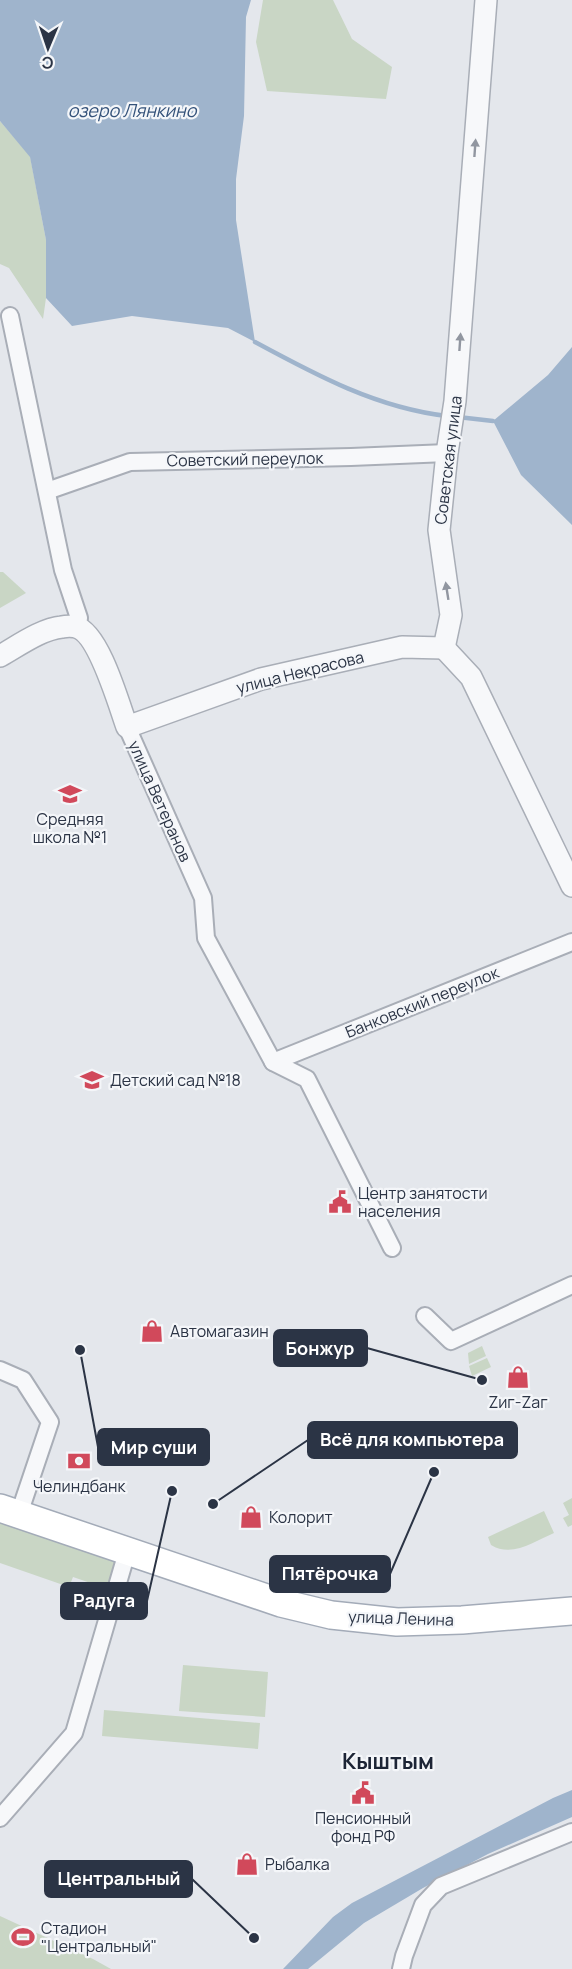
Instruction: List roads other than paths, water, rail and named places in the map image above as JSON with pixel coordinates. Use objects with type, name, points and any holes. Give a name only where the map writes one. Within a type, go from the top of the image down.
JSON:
[{"type":"main road","name":"улица Ленина","points":[[9,1511],[281,1603],[331,1616],[398,1622],[451,1621],[570,1610]]},
{"type":"street","name":"Советская улица","points":[[444,648],[451,615],[439,530],[455,401],[486,0]]},
{"type":"street","points":[[0,656],[60,627],[77,627],[79,618],[63,570],[10,316]]},
{"type":"street","name":"Советский переулок","points":[[47,491],[130,462],[340,458],[447,453]]},
{"type":"street","name":"улица Ветеранов","points":[[77,627],[90,637],[99,650],[127,727],[203,898],[206,938],[273,1062]]},
{"type":"street","name":"улица Некрасова","points":[[127,727],[261,679],[402,647],[444,648]]},
{"type":"street","points":[[444,648],[471,677],[572,886]]},
{"type":"street","name":"Банковский переулок","points":[[273,1062],[572,942]]},
{"type":"street","points":[[273,1062],[307,1079],[392,1248]]},
{"type":"street","points":[[425,1316],[451,1341],[572,1285]]},
{"type":"street","points":[[0,1370],[23,1380],[50,1422],[9,1511]]},
{"type":"street","points":[[0,1818],[74,1733],[127,1552]]},
{"type":"street","points":[[402,1969],[404,1956],[423,1905],[441,1886],[502,1863],[572,1832]]},
{"type":"water","name":"озеро Лянкино","points":[[0,0],[251,0],[246,17],[244,116],[236,179],[236,220],[255,342],[228,328],[132,316],[72,326],[46,298],[46,240],[30,157],[0,121]]},
{"type":"water","points":[[572,347],[572,525],[521,475],[493,421],[548,375]]},
{"type":"water","points":[[572,1790],[572,1817],[488,1854],[423,1888],[364,1923],[308,1969],[283,1969],[333,1917],[352,1903]]},
{"type":"waterway","points":[[255,342],[324,378],[372,398],[396,406],[447,416]]},
{"type":"waterway","points":[[458,417],[493,421]]},
{"type":"place","name":"Средняя школа №1","points":[[70,794]]},
{"type":"place","name":"Детский сад №18","points":[[92,1080]]},
{"type":"place","name":"Центр занятости населения","points":[[340,1202]]},
{"type":"place","name":"Автомагазин","points":[[152,1331]]},
{"type":"place","name":"Мир суши","points":[[80,1350]]},
{"type":"place","name":"Zиг-Zаг","points":[[518,1377]]},
{"type":"place","name":"Бонжур","points":[[482,1380]]},
{"type":"place","name":"Челиндбанк","points":[[79,1461]]},
{"type":"place","name":"Пятёрочка","points":[[434,1472]]},
{"type":"place","name":"Радуга","points":[[172,1491]]},
{"type":"place","name":"Всё для компьютера","points":[[213,1504]]},
{"type":"place","name":"Колорит","points":[[251,1517]]},
{"type":"place","name":"Пенсионный фонд РФ","points":[[363,1793]]},
{"type":"place","name":"Рыбалка","points":[[247,1864]]},
{"type":"place","name":"Стадион \"Центральный\"","points":[[23,1937]]},
{"type":"place","name":"Центральный","points":[[254,1938]]},
{"type":"district","name":"Кыштым","points":[[388,1761]]}]
